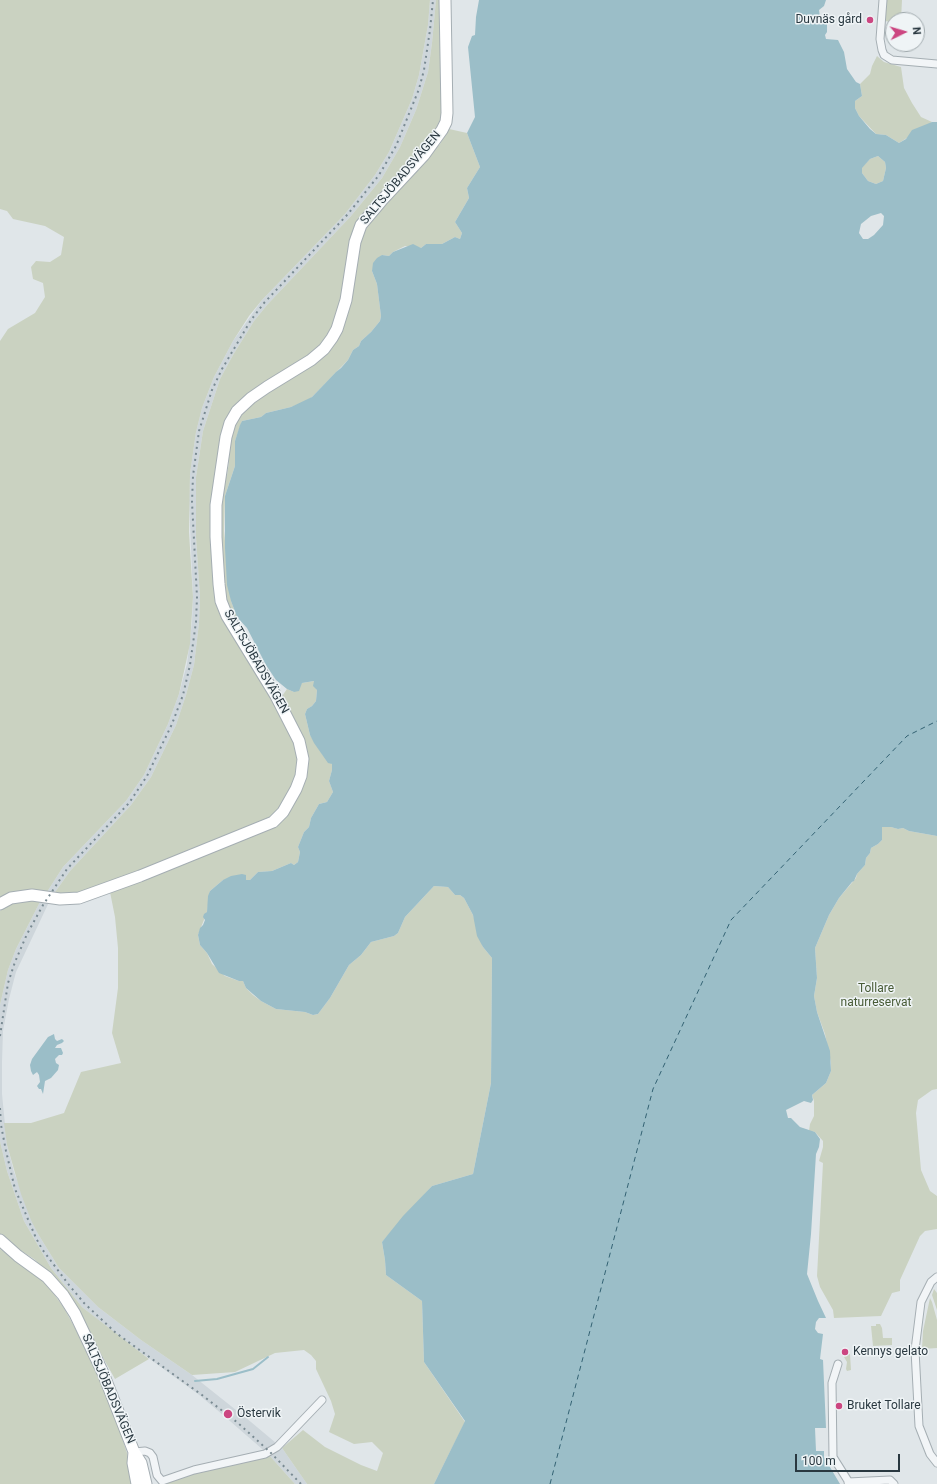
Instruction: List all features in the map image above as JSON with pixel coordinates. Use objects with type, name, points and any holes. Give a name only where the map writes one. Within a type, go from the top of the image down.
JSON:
[{"type":"street","name":"SALTSJÖBADSVÄGEN","points":[[0,904],[11,898],[32,894],[60,899],[79,898],[133,879],[273,822],[283,812],[296,789],[301,776],[303,759],[299,741],[276,696],[227,616],[221,601],[218,584],[216,505],[226,437],[230,423],[237,411],[251,398],[311,360],[324,349],[332,338],[337,329],[346,300],[355,242],[361,226],[383,199],[424,155],[442,130],[446,122],[447,113],[445,0]]},
{"type":"street","points":[[883,0],[880,39],[884,55],[892,60],[937,64]]},
{"type":"street","name":"SALTSJÖBADSVÄGEN","points":[[0,1240],[18,1256],[47,1277],[63,1295],[81,1326],[103,1373],[134,1452],[141,1463],[146,1484]]},
{"type":"street","points":[[937,1277],[931,1282],[921,1302],[915,1350],[917,1414],[919,1426],[930,1454],[937,1464]]},
{"type":"street","points":[[838,1364],[832,1383],[834,1457],[849,1483],[890,1480],[894,1484]]},
{"type":"street","points":[[134,1452],[144,1451],[150,1453],[153,1457],[158,1475],[162,1481],[194,1470],[270,1452],[300,1424],[322,1400]]},
{"type":"street","name":"SALTSJÖBADSVÄGEN","points":[[134,1452],[133,1463],[137,1484]]},
{"type":"shaded area","points":[[430,0],[436,0],[428,72],[416,110],[400,147],[382,178],[351,216],[267,305],[254,321],[220,379],[203,431],[196,477],[196,537],[200,597],[199,623],[194,665],[176,725],[151,777],[131,805],[70,871],[53,895],[47,892],[63,867],[126,801],[144,775],[168,724],[179,694],[187,664],[192,622],[193,597],[189,500],[190,474],[196,432],[202,408],[214,377],[233,341],[262,300],[345,214],[375,175],[389,152],[412,99],[419,75],[428,25]]},
{"type":"shaded area","points":[[42,898],[50,900],[16,972],[3,1031],[2,1062],[2,1094],[7,1145],[14,1172],[38,1234],[59,1268],[98,1307],[141,1340],[192,1375],[282,1448],[307,1484],[295,1484],[269,1455],[198,1394],[121,1338],[82,1307],[51,1268],[24,1221],[7,1171],[0,1141],[0,1005],[8,970],[16,949]]},
{"type":"green space","points":[[0,0],[430,0],[428,25],[419,75],[412,99],[389,152],[375,175],[345,214],[262,300],[249,316],[233,341],[214,377],[202,408],[196,432],[190,474],[189,532],[193,597],[190,644],[179,694],[168,724],[144,775],[126,801],[63,867],[47,892],[37,890],[22,891],[9,894],[0,899],[0,341],[8,329],[35,313],[45,297],[43,283],[33,279],[31,267],[36,261],[50,262],[61,255],[64,237],[45,226],[13,219],[7,211],[0,209]]},
{"type":"green space","points":[[436,0],[442,0],[442,119],[429,143],[367,211],[331,330],[319,348],[224,426],[214,586],[293,734],[298,751],[298,766],[293,787],[271,820],[80,894],[53,895],[70,871],[131,805],[151,777],[176,725],[186,695],[194,665],[199,623],[200,597],[196,537],[196,477],[203,431],[220,379],[254,321],[267,305],[351,216],[382,178],[400,147],[416,110],[428,72]]},
{"type":"green space","points":[[885,0],[902,0],[901,12],[885,12],[884,21]]},
{"type":"green space","points":[[877,56],[884,62],[901,67],[904,88],[912,103],[921,117],[932,122],[899,143],[886,135],[876,134],[859,116],[855,108],[855,101],[862,96],[860,84],[870,74]]},
{"type":"green space","points":[[449,129],[467,133],[480,167],[467,188],[469,198],[455,222],[462,233],[460,239],[455,237],[442,244],[426,244],[421,248],[405,246],[393,252],[389,256],[382,255],[372,271],[377,284],[381,316],[380,321],[361,341],[359,346],[353,350],[348,360],[307,401],[291,407],[266,413],[261,417],[242,421],[235,441],[235,466],[225,496],[224,531],[231,601],[237,617],[232,618],[225,604],[219,559],[222,486],[227,475],[229,462],[228,445],[234,422],[254,401],[328,351],[363,227],[385,201],[440,144]]},
{"type":"green space","points":[[878,156],[885,162],[886,168],[883,181],[876,184],[868,181],[862,173],[862,167],[870,159]]},
{"type":"green space","points":[[314,681],[317,690],[316,701],[307,709],[305,714],[310,735],[323,755],[332,764],[329,781],[333,792],[327,802],[319,804],[311,818],[309,827],[304,832],[298,847],[300,852],[298,862],[294,865],[291,863],[272,871],[258,872],[250,880],[223,880],[210,891],[207,912],[198,935],[200,945],[207,953],[212,964],[225,976],[243,981],[246,988],[253,995],[276,1009],[305,1012],[313,1015],[318,1014],[330,998],[349,965],[361,955],[371,942],[394,936],[398,933],[405,917],[434,886],[448,887],[455,895],[460,895],[464,898],[473,915],[483,947],[492,958],[491,1083],[473,1174],[432,1186],[382,1242],[386,1275],[422,1301],[424,1362],[465,1422],[434,1484],[307,1484],[282,1448],[303,1430],[325,1447],[361,1465],[377,1471],[383,1453],[372,1442],[354,1444],[329,1432],[335,1414],[331,1401],[316,1369],[316,1361],[311,1355],[304,1350],[275,1353],[235,1372],[192,1375],[141,1340],[98,1307],[59,1268],[31,1220],[21,1194],[7,1145],[4,1123],[31,1123],[64,1113],[81,1072],[121,1063],[112,1033],[118,988],[118,948],[115,917],[110,892],[276,826],[287,816],[305,781],[306,763],[280,699],[287,689],[294,692],[302,683]]},
{"type":"green space","name":"Tollare naturreservat","points":[[882,827],[898,829],[903,828],[909,831],[937,836],[937,1089],[932,1090],[918,1100],[916,1113],[921,1170],[930,1191],[937,1196],[937,1229],[925,1231],[920,1236],[900,1280],[900,1291],[892,1293],[881,1316],[834,1318],[833,1310],[820,1287],[817,1276],[823,1163],[819,1161],[823,1141],[815,1132],[809,1131],[810,1124],[814,1116],[814,1101],[812,1095],[826,1083],[831,1071],[831,1063],[825,1034],[817,1012],[814,996],[817,978],[815,948],[829,915],[839,898],[865,865],[866,858],[870,853],[871,848],[882,840]]},
{"type":"green space","points":[[42,898],[16,949],[8,970],[0,1005],[0,911],[3,907],[16,901]]},
{"type":"green space","points":[[0,1141],[7,1171],[24,1221],[51,1268],[82,1307],[149,1359],[115,1379],[68,1296],[34,1259],[9,1243],[0,1234]]},
{"type":"green space","points":[[0,1249],[44,1280],[64,1308],[89,1354],[117,1422],[127,1453],[132,1484],[0,1484]]},
{"type":"green space","points":[[934,1289],[937,1293],[937,1310],[932,1295]]},
{"type":"green space","points":[[930,1298],[937,1320],[937,1348],[922,1349],[923,1331]]},
{"type":"green space","points":[[876,1324],[880,1324],[882,1328],[883,1338],[892,1338],[892,1345],[873,1346],[871,1326],[876,1326]]},
{"type":"green space","points":[[850,1354],[851,1370],[847,1371],[847,1362],[844,1357]]},
{"type":"green space","points":[[269,1455],[295,1484],[167,1483],[183,1476]]},
{"type":"water","points":[[479,0],[826,0],[824,6],[819,10],[820,17],[827,21],[827,32],[825,35],[826,39],[838,40],[844,52],[847,69],[856,82],[860,84],[862,96],[855,101],[855,108],[859,116],[870,129],[876,134],[886,135],[899,143],[906,139],[912,130],[932,122],[937,122],[937,836],[909,831],[903,828],[898,829],[882,827],[882,840],[871,848],[870,853],[866,858],[865,865],[857,874],[854,881],[839,898],[829,915],[815,948],[817,978],[814,996],[817,1012],[830,1051],[831,1071],[826,1083],[812,1095],[813,1100],[811,1103],[804,1101],[786,1110],[788,1118],[791,1118],[800,1127],[815,1132],[820,1139],[816,1154],[807,1274],[826,1318],[819,1318],[816,1322],[815,1329],[818,1333],[823,1334],[820,1359],[823,1360],[826,1428],[815,1428],[816,1451],[824,1451],[824,1457],[840,1484],[434,1484],[465,1421],[424,1362],[422,1301],[386,1275],[382,1242],[403,1216],[432,1186],[473,1174],[491,1083],[492,958],[483,947],[477,936],[473,915],[464,898],[460,895],[455,895],[448,887],[434,886],[405,917],[398,933],[394,936],[371,942],[361,955],[349,965],[330,998],[318,1014],[313,1015],[305,1012],[276,1009],[261,1001],[246,988],[243,981],[239,981],[219,973],[207,953],[200,945],[198,935],[205,920],[203,917],[207,912],[208,896],[210,891],[223,880],[231,876],[242,874],[246,875],[246,880],[250,880],[258,872],[272,871],[291,863],[294,865],[298,862],[300,852],[298,847],[304,832],[309,827],[311,818],[319,804],[327,802],[333,792],[329,781],[332,764],[328,763],[314,743],[310,735],[305,714],[307,709],[316,701],[317,690],[313,686],[314,681],[302,683],[299,691],[294,692],[287,689],[276,680],[266,665],[247,628],[237,617],[231,601],[227,585],[225,496],[235,466],[235,441],[242,421],[261,417],[266,413],[291,407],[312,397],[341,368],[348,360],[353,350],[359,346],[361,341],[380,321],[381,316],[377,284],[372,271],[373,263],[377,258],[382,255],[389,256],[393,252],[413,244],[421,248],[426,244],[442,244],[455,237],[460,239],[462,233],[455,222],[469,198],[467,188],[480,167],[467,133],[475,117],[468,47],[472,36],[475,35]],"holes":[[[878,156],[885,162],[886,168],[883,181],[876,184],[868,181],[862,173],[862,168],[870,159]],[[881,213],[884,216],[883,225],[874,235],[868,239],[863,239],[859,233],[861,224],[871,216]]]},
{"type":"water","points":[[54,1034],[57,1041],[62,1039],[64,1041],[55,1048],[61,1048],[63,1053],[55,1059],[56,1063],[59,1065],[58,1070],[51,1078],[45,1081],[43,1094],[41,1089],[37,1086],[40,1082],[39,1075],[37,1072],[33,1075],[30,1065],[32,1059],[48,1037]]},
{"type":"waterway","points":[[195,1381],[217,1379],[253,1369],[268,1357]]},
{"type":"ferry route","points":[[550,1484],[653,1089],[731,920],[907,736],[937,721]]},
{"type":"railway","points":[[0,1036],[8,983],[27,934],[43,905],[67,869],[129,803],[147,776],[172,724],[183,695],[190,665],[196,622],[197,597],[192,502],[193,476],[199,431],[212,390],[222,369],[251,320],[264,303],[348,214],[379,175],[396,146],[419,89],[424,70],[433,0]]},
{"type":"railway","points":[[0,1108],[1,1125],[15,1189],[42,1249],[69,1285],[84,1303],[116,1333],[238,1423],[270,1452],[301,1484]]},
{"type":"place","name":"Duvnäs gård","points":[[870,20]]},
{"type":"place","name":"Kennys gelato","points":[[845,1352]]},
{"type":"place","name":"Bruket Tollare","points":[[839,1406]]},
{"type":"place","name":"Östervik","points":[[228,1414]]}]
